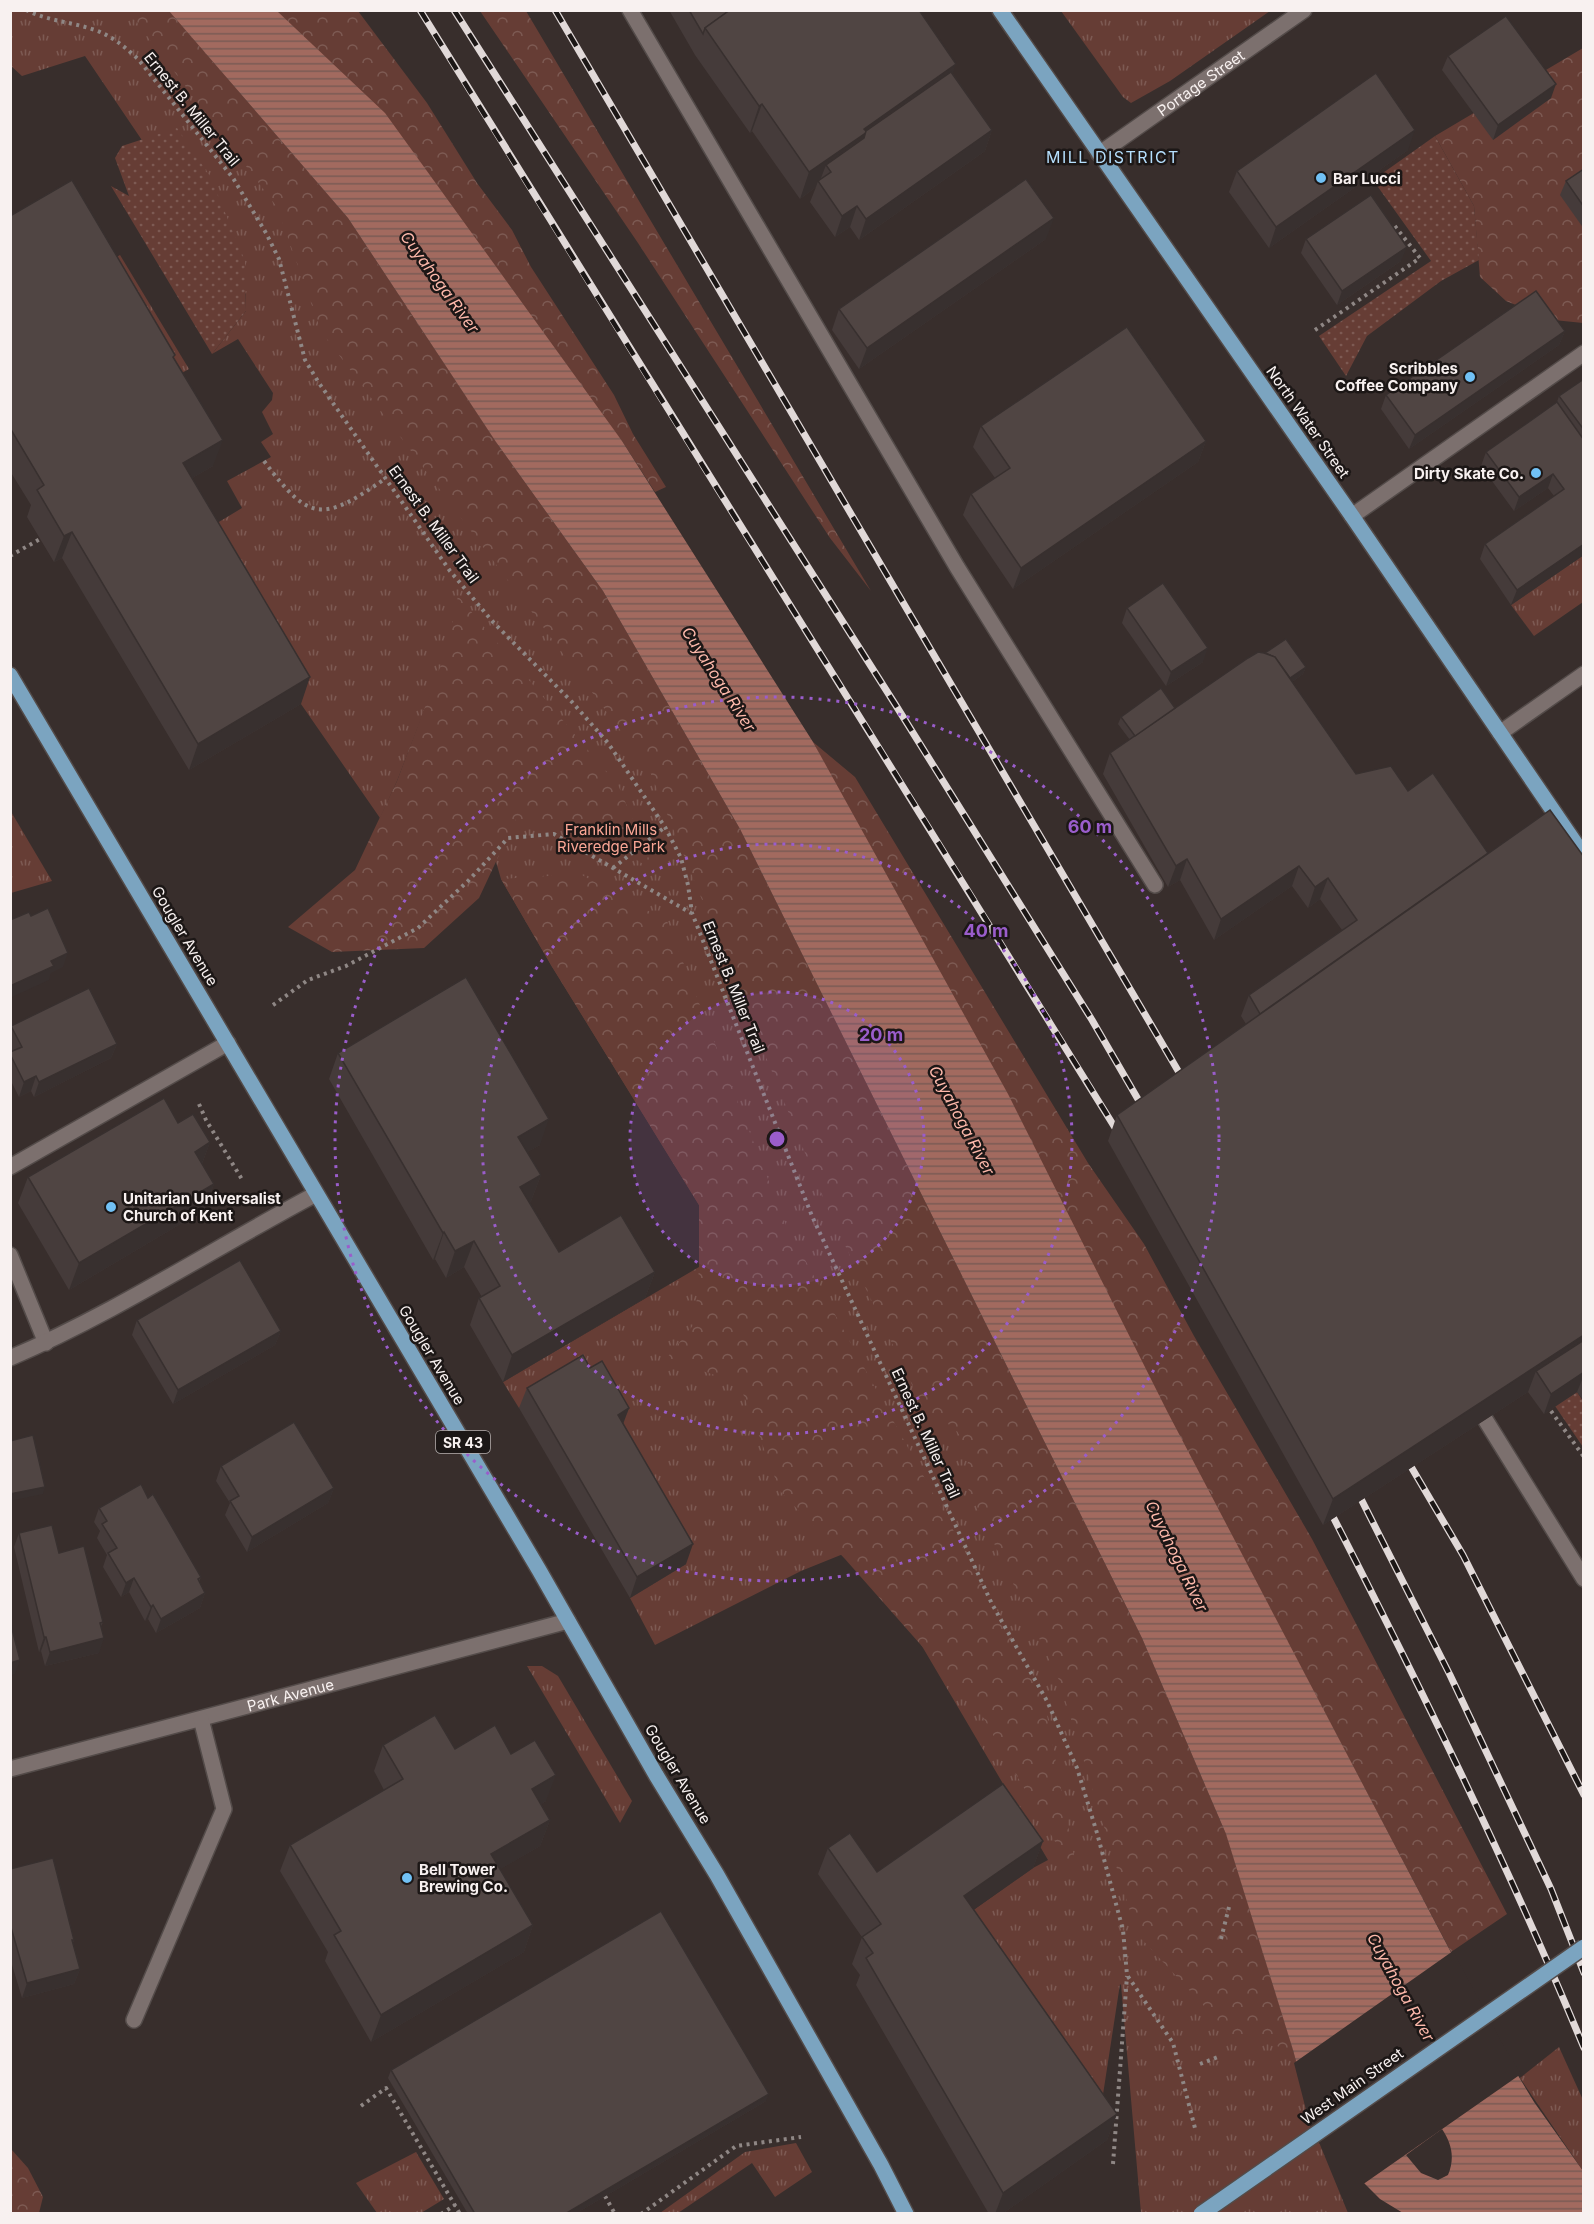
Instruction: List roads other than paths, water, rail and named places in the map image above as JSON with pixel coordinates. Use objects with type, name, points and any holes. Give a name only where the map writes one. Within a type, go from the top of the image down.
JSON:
[{"type":"main road","name":"North Water Street","points":[[1000,10],[1352,516],[1584,856]]},
{"type":"main road","name":"Gougler Avenue","points":[[10,675],[717,1875],[881,2165],[906,2214]]},
{"type":"main road","name":"West Main Street","points":[[1201,2214],[1584,1947]]},
{"type":"street","points":[[630,10],[951,557],[1155,885]]},
{"type":"street","name":"Portage Street","points":[[1099,154],[1304,10]]},
{"type":"street","points":[[1352,516],[1584,353]]},
{"type":"street","points":[[1500,733],[1584,674]]},
{"type":"street","points":[[10,1167],[228,1043]]},
{"type":"street","points":[[10,1358],[46,1343],[183,1270],[258,1224],[316,1194]]},
{"type":"street","points":[[10,1255],[46,1343]]},
{"type":"street","points":[[1465,1386],[1584,1579]]},
{"type":"street","name":"Park Avenue","points":[[10,1769],[568,1621]]},
{"type":"street","points":[[134,2020],[224,1809],[201,1719]]},
{"type":"water","name":"Cuyahoga River","points":[[169,11],[277,11],[385,113],[622,441],[813,742],[1008,1094],[1168,1413],[1499,2044],[1534,2102],[1583,2171],[1583,2213],[1403,2213],[1380,2199],[1316,2135],[1293,2050],[1226,1834],[1142,1638],[740,829],[603,591],[496,442],[348,218]],"holes":[[[1442,2129],[1450,2146],[1451,2163],[1448,2175],[1438,2180],[1421,2173],[1406,2155]]]},
{"type":"railway","points":[[420,10],[1122,1139]]},
{"type":"railway","points":[[454,10],[895,704],[1092,1020],[1146,1113]]},
{"type":"railway","points":[[555,10],[1187,1086]]},
{"type":"railway","points":[[1403,1453],[1463,1555],[1584,1795]]},
{"type":"railway","points":[[1354,1485],[1450,1675],[1551,1889],[1584,1973]]},
{"type":"railway","points":[[1326,1503],[1461,1773],[1584,2048]]},
{"type":"place","name":"Bar Lucci","points":[[1321,178]]},
{"type":"place","name":"Scribbles Coffee Company","points":[[1470,377]]},
{"type":"place","name":"Dirty Skate Co.","points":[[1536,473]]},
{"type":"place","name":"Unitarian Universalist Church of Kent","points":[[111,1207]]},
{"type":"place","name":"Bell Tower Brewing Co.","points":[[407,1878]]},
{"type":"district","name":"MILL DISTRICT","points":[[1113,157]]},
{"type":"park label","name":"Franklin Mills Riveredge Park","points":[[611,838]]}]
